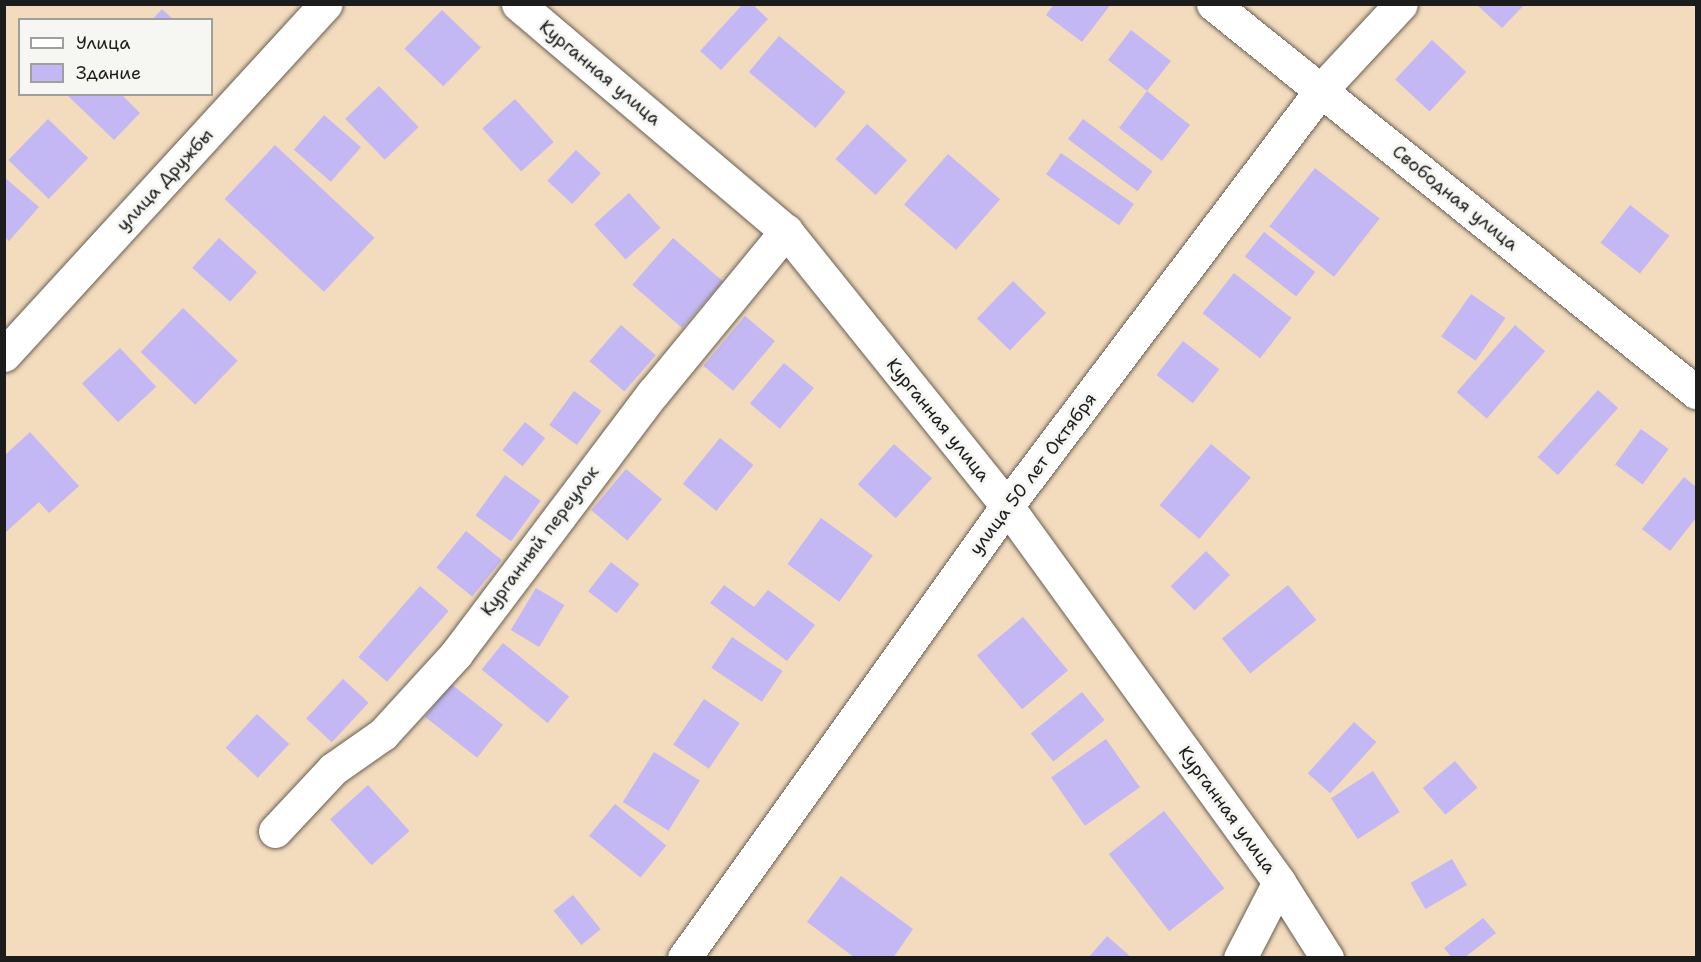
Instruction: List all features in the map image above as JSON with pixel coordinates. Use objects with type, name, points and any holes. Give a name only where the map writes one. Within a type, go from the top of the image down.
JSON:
[{"type":"street","name":"улица Дружбы","points":[[4,355],[326,4]]},
{"type":"street","name":"Курганная улица","points":[[518,4],[786,231],[1007,506],[1279,882],[1327,957]]},
{"type":"street","name":"Свободная улица","points":[[1213,4],[1696,392]]},
{"type":"street","name":"улица 50 лет Октября","points":[[684,957],[1007,506],[1321,90],[1401,4]]},
{"type":"street","name":"Курганный переулок","points":[[275,831],[333,769],[383,734],[456,654],[653,393],[786,231]]},
{"type":"street","points":[[1239,957],[1279,882]]},
{"type":"building","points":[[743,4],[752,4],[768,19],[721,70],[700,51]]},
{"type":"building","points":[[1054,4],[1111,4],[1082,42],[1046,15]]},
{"type":"building","points":[[1477,5],[1524,5],[1502,28]]},
{"type":"building","points":[[162,9],[172,18],[154,18]]},
{"type":"building","points":[[442,10],[481,48],[443,86],[404,49]]},
{"type":"building","points":[[1131,30],[1171,61],[1147,91],[1108,60]]},
{"type":"building","points":[[779,36],[846,92],[815,128],[749,72]]},
{"type":"building","points":[[1432,40],[1466,72],[1430,112],[1395,79]]},
{"type":"building","points":[[379,86],[419,127],[385,160],[345,119]]},
{"type":"building","points":[[1147,91],[1190,125],[1162,161],[1119,128]]},
{"type":"building","points":[[68,96],[123,96],[140,113],[114,140]]},
{"type":"building","points":[[515,99],[554,142],[521,172],[482,128]]},
{"type":"building","points":[[324,115],[361,147],[331,182],[294,150]]},
{"type":"building","points":[[48,119],[88,158],[49,199],[8,160]]},
{"type":"building","points":[[1083,119],[1152,171],[1137,191],[1068,139]]},
{"type":"building","points":[[867,124],[907,160],[876,195],[836,159]]},
{"type":"building","points":[[275,145],[374,238],[324,292],[225,199]]},
{"type":"building","points":[[576,150],[601,173],[572,204],[547,181]]},
{"type":"building","points":[[1061,153],[1134,204],[1119,225],[1046,174]]},
{"type":"building","points":[[948,154],[1000,199],[956,250],[904,205]]},
{"type":"building","points":[[1315,168],[1380,218],[1334,277],[1269,226]]},
{"type":"building","points":[[4,177],[39,207],[9,241],[4,237]]},
{"type":"building","points":[[629,193],[660,228],[626,259],[594,224]]},
{"type":"building","points":[[1630,205],[1669,236],[1640,274],[1600,243]]},
{"type":"building","points":[[1264,232],[1315,272],[1296,296],[1245,256]]},
{"type":"building","points":[[219,238],[257,272],[230,302],[192,268]]},
{"type":"building","points":[[673,238],[723,281],[682,328],[632,285]]},
{"type":"building","points":[[1234,273],[1292,318],[1260,358],[1203,313]]},
{"type":"building","points":[[1013,281],[1046,313],[1010,350],[977,318]]},
{"type":"building","points":[[1471,294],[1505,318],[1476,361],[1441,337]]},
{"type":"building","points":[[183,308],[238,361],[195,405],[141,352]]},
{"type":"building","points":[[745,316],[775,341],[733,391],[703,366]]},
{"type":"building","points":[[621,325],[656,355],[624,391],[590,361]]},
{"type":"building","points":[[1515,325],[1545,351],[1487,418],[1457,392]]},
{"type":"building","points":[[1183,341],[1219,369],[1193,403],[1157,375]]},
{"type":"building","points":[[120,348],[156,387],[118,422],[82,383]]},
{"type":"building","points":[[784,363],[814,388],[780,429],[750,404]]},
{"type":"building","points":[[1598,390],[1618,408],[1558,475],[1538,457]]},
{"type":"building","points":[[574,391],[602,411],[577,445],[549,425]]},
{"type":"building","points":[[525,422],[545,438],[523,466],[502,450]]},
{"type":"building","points":[[1641,429],[1669,449],[1643,485],[1615,465]]},
{"type":"building","points":[[30,432],[79,486],[49,513],[39,502],[5,533],[5,455]]},
{"type":"building","points":[[720,438],[753,465],[716,511],[683,484]]},
{"type":"building","points":[[894,444],[932,478],[896,518],[858,484]]},
{"type":"building","points":[[1211,444],[1251,477],[1199,539],[1160,505]]},
{"type":"building","points":[[626,469],[662,499],[627,541],[591,510]]},
{"type":"building","points":[[505,475],[541,501],[511,541],[476,515]]},
{"type":"building","points":[[1684,477],[1696,487],[1696,518],[1670,551],[1642,529]]},
{"type":"building","points":[[821,518],[873,556],[839,602],[787,564]]},
{"type":"building","points":[[466,531],[502,560],[472,596],[436,568]]},
{"type":"building","points":[[1206,551],[1230,575],[1195,610],[1171,586]]},
{"type":"building","points":[[611,562],[639,584],[617,613],[588,591]]},
{"type":"building","points":[[724,585],[754,607],[768,590],[815,625],[787,661],[710,603]]},
{"type":"building","points":[[1288,585],[1316,620],[1250,673],[1222,638]]},
{"type":"building","points":[[420,586],[449,611],[387,682],[358,657]]},
{"type":"building","points":[[536,588],[564,605],[539,647],[511,630]]},
{"type":"building","points":[[1023,617],[1068,671],[1022,709],[977,656]]},
{"type":"building","points":[[732,637],[783,671],[762,702],[711,668]]},
{"type":"building","points":[[503,643],[569,696],[548,723],[482,669]]},
{"type":"building","points":[[343,679],[369,703],[332,742],[306,718]]},
{"type":"building","points":[[451,684],[503,725],[477,758],[425,717]]},
{"type":"building","points":[[1082,692],[1105,720],[1053,762],[1031,734]]},
{"type":"building","points":[[704,699],[740,723],[709,769],[673,745]]},
{"type":"building","points":[[257,714],[289,744],[258,778],[226,748]]},
{"type":"building","points":[[1354,722],[1376,742],[1330,793],[1308,773]]},
{"type":"building","points":[[1106,739],[1140,787],[1085,826],[1051,777]]},
{"type":"building","points":[[654,752],[700,781],[669,831],[623,802]]},
{"type":"building","points":[[1455,761],[1477,788],[1445,815],[1423,788]]},
{"type":"building","points":[[1373,771],[1400,812],[1358,839],[1331,798]]},
{"type":"building","points":[[368,785],[409,831],[372,865],[330,819]]},
{"type":"building","points":[[615,804],[666,846],[640,877],[589,836]]},
{"type":"building","points":[[1164,811],[1224,888],[1169,931],[1109,854]]},
{"type":"building","points":[[1452,859],[1467,885],[1425,909],[1410,883]]},
{"type":"building","points":[[841,876],[913,929],[893,958],[855,958],[807,922]]},
{"type":"building","points":[[573,895],[601,929],[581,945],[554,911]]},
{"type":"building","points":[[1483,918],[1496,933],[1464,958],[1452,958],[1444,948]]},
{"type":"building","points":[[1107,936],[1132,958],[1088,958]]}]
